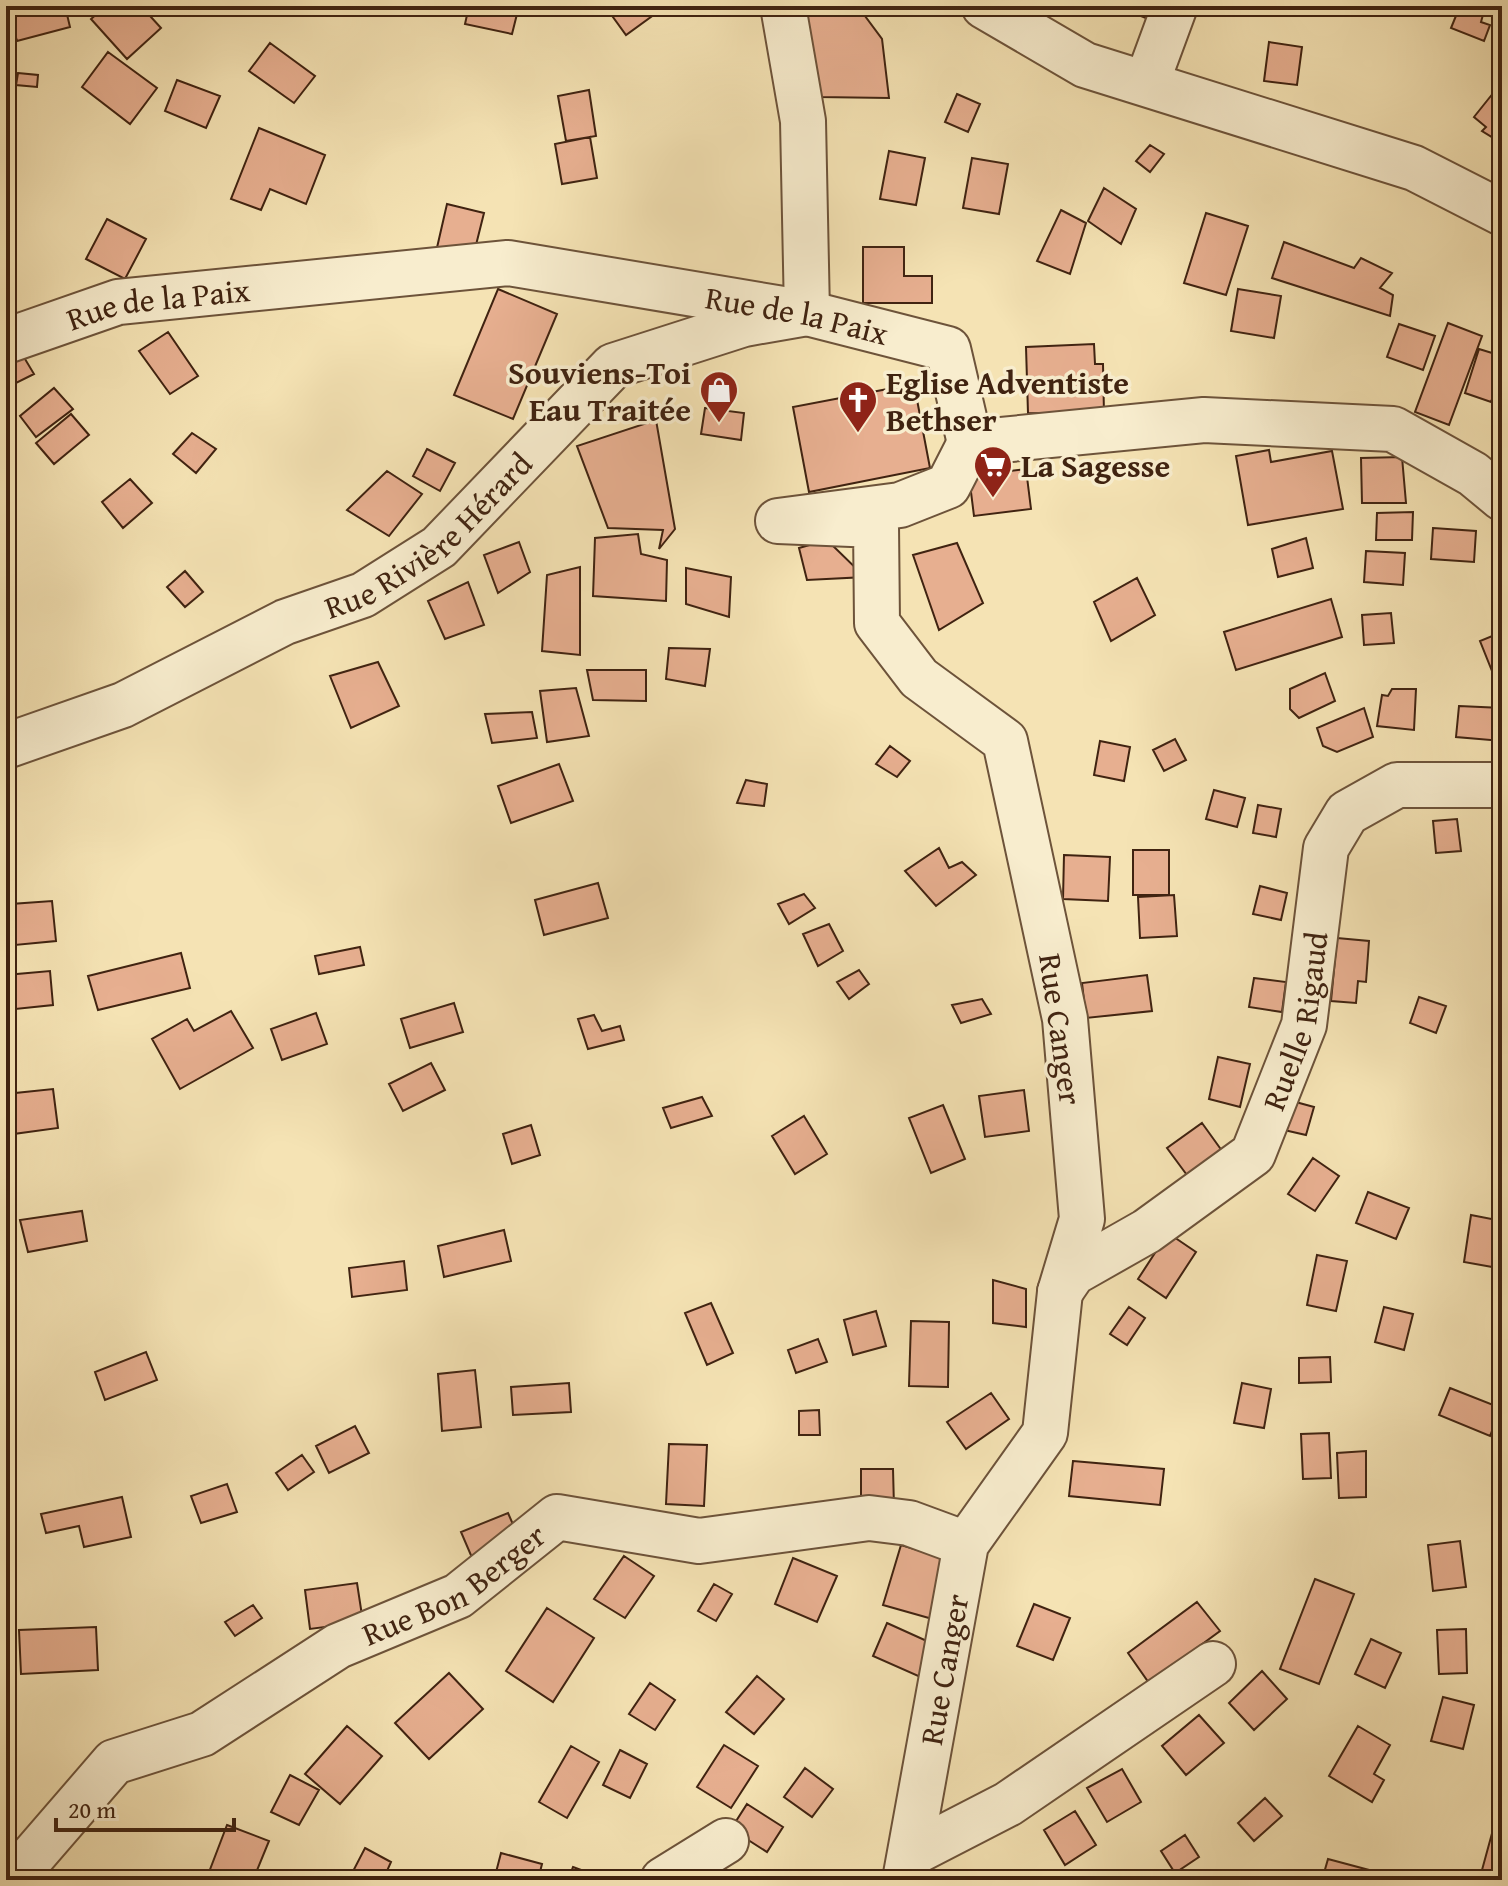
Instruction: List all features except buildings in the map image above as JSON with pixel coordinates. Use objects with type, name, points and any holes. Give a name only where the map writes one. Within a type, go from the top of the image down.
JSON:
[{"type":"street","points":[[783,6],[803,121],[807,313]]},
{"type":"street","points":[[984,6],[1085,65],[1414,168],[1502,213]]},
{"type":"street","points":[[1147,82],[1175,6]]},
{"type":"street","name":"Rue de la Paix","points":[[6,341],[118,302],[508,263],[807,313],[948,349],[970,443]]},
{"type":"street","name":"Rue Rivière Hérard","points":[[6,746],[123,705],[285,622],[363,595],[439,547],[613,366],[744,324],[807,313]]},
{"type":"street","points":[[970,443],[1204,420],[1393,429],[1473,474],[1502,498]]},
{"type":"street","name":"Rue Canger","points":[[908,1867],[966,1544],[1045,1433],[1060,1292],[1082,1219],[1065,1019],[1005,741],[919,678],[877,623],[876,525],[778,521],[900,505],[948,486],[970,443]]},
{"type":"street","name":"Ruelle Rigaud","points":[[1060,1292],[1073,1273],[1147,1231],[1253,1154],[1304,1025],[1326,848],[1347,813],[1397,785],[1502,785]]},
{"type":"street","name":"Rue Bon Berger","points":[[12,1880],[114,1762],[202,1734],[338,1646],[458,1596],[557,1517],[699,1541],[869,1518],[909,1523],[966,1544]]},
{"type":"street","points":[[908,1867],[1008,1804],[1213,1664]]},
{"type":"street","points":[[663,1880],[726,1841]]},
{"type":"place","name":"Souviens-Toi Eau Traitée","points":[[719,424]]},
{"type":"place","name":"Eglise Adventiste Bethser","points":[[858,434]]},
{"type":"place","name":"La Sagesse","points":[[993,499]]}]
